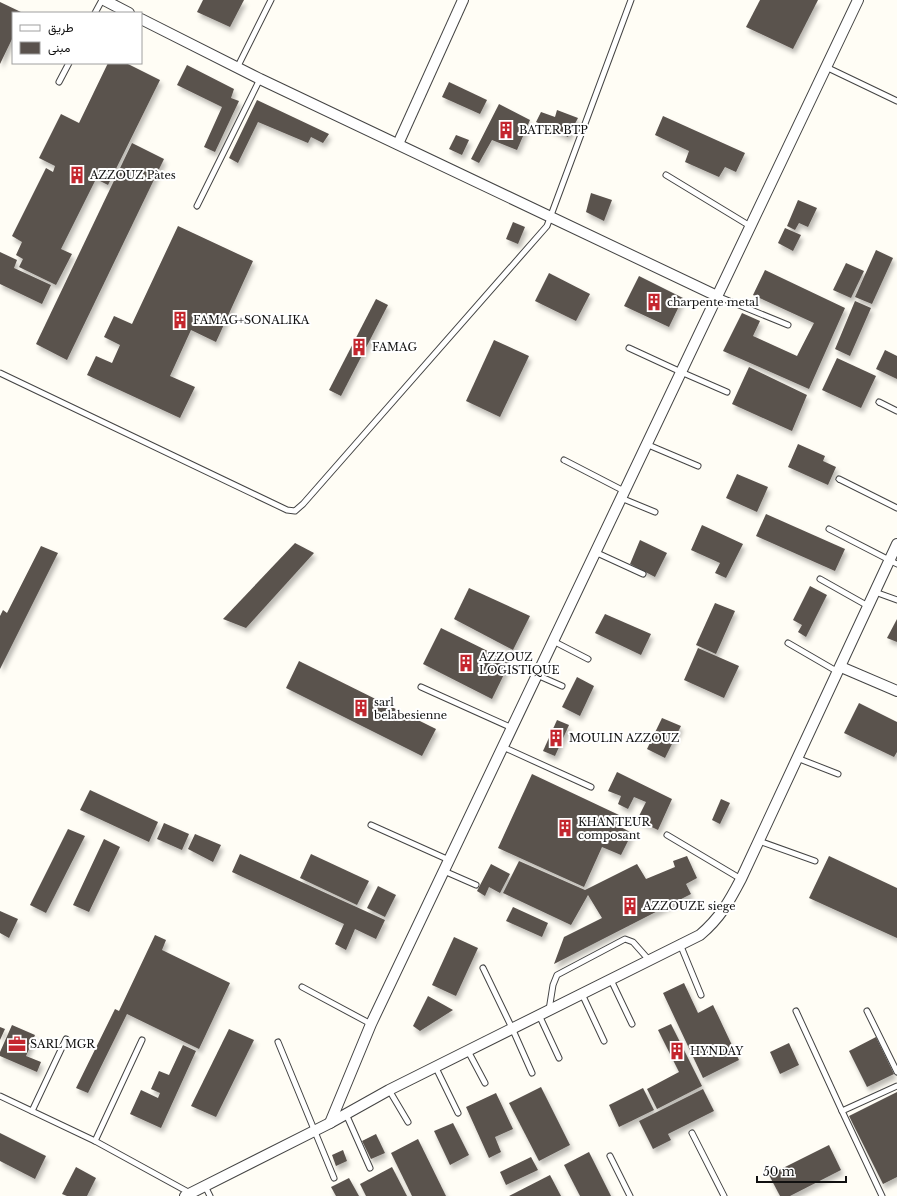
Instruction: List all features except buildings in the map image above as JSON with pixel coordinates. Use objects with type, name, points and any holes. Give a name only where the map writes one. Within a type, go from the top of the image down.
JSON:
[{"type":"street","points":[[103,0],[128,12]]},
{"type":"street","points":[[398,144],[463,0]]},
{"type":"street","points":[[330,1122],[371,1024],[858,0]]},
{"type":"street","points":[[142,20],[237,68],[717,296]]},
{"type":"street","points":[[187,1194],[315,1130],[512,1028],[700,935],[712,925],[723,912],[741,879],[868,606],[893,563],[897,544]]},
{"type":"street","points":[[839,669],[897,691]]},
{"type":"lane","points":[[96,12],[103,0]]},
{"type":"lane","points":[[237,68],[271,0]]},
{"type":"lane","points":[[0,373],[287,510],[295,511],[303,504],[548,226],[632,0]]},
{"type":"lane","points":[[59,82],[68,64]]},
{"type":"lane","points":[[826,66],[897,101]]},
{"type":"lane","points":[[197,206],[260,79]]},
{"type":"lane","points":[[666,175],[750,226]]},
{"type":"lane","points":[[717,296],[788,325]]},
{"type":"lane","points":[[629,348],[727,392]]},
{"type":"lane","points":[[879,402],[897,411]]},
{"type":"lane","points":[[646,444],[698,466]]},
{"type":"lane","points":[[564,460],[655,512]]},
{"type":"lane","points":[[839,479],[897,508]]},
{"type":"lane","points":[[829,529],[893,563]]},
{"type":"lane","points":[[595,552],[643,574]]},
{"type":"lane","points":[[820,579],[868,606]]},
{"type":"lane","points":[[875,592],[897,600]]},
{"type":"lane","points":[[553,641],[588,659]]},
{"type":"lane","points":[[788,643],[839,669]]},
{"type":"lane","points":[[537,675],[562,686]]},
{"type":"lane","points":[[421,687],[512,728]]},
{"type":"lane","points":[[503,747],[591,787]]},
{"type":"lane","points":[[797,758],[838,774]]},
{"type":"lane","points":[[371,825],[449,860]]},
{"type":"lane","points":[[667,835],[741,879]]},
{"type":"lane","points":[[759,841],[816,862]]},
{"type":"lane","points":[[444,871],[476,885]]},
{"type":"lane","points":[[549,1011],[553,985],[557,975],[625,939],[633,942],[649,960]]},
{"type":"lane","points":[[680,944],[701,995]]},
{"type":"lane","points":[[482,968],[512,1028],[532,1073]]},
{"type":"lane","points":[[611,980],[632,1024]]},
{"type":"lane","points":[[302,987],[371,1024]]},
{"type":"lane","points":[[582,994],[604,1041]]},
{"type":"lane","points":[[796,1011],[882,1196]]},
{"type":"lane","points":[[866,1011],[897,1072]]},
{"type":"lane","points":[[540,1015],[558,1058]]},
{"type":"lane","points":[[32,1111],[66,1039]]},
{"type":"lane","points":[[95,1141],[142,1040]]},
{"type":"lane","points":[[278,1042],[334,1178]]},
{"type":"lane","points":[[468,1051],[485,1083]]},
{"type":"lane","points":[[436,1068],[458,1113]]},
{"type":"lane","points":[[842,1111],[897,1086]]},
{"type":"lane","points":[[390,1090],[408,1122]]},
{"type":"lane","points":[[0,1096],[95,1141],[187,1194]]},
{"type":"lane","points":[[346,1114],[370,1168]]},
{"type":"lane","points":[[692,1133],[724,1196]]},
{"type":"lane","points":[[610,1156],[630,1196]]},
{"type":"lane","points":[[205,1186],[210,1196]]},
{"type":"place","name":"BATER BTP","points":[[506,130]]},
{"type":"place","name":"AZZOUZ Pàtes","points":[[77,175]]},
{"type":"place","name":"charpente metal","points":[[654,302]]},
{"type":"place","name":"FAMAG+SONALIKA","points":[[180,320]]},
{"type":"place","name":"FAMAG","points":[[359,347]]},
{"type":"place","name":"AZZOUZ LOGISTIQUE","points":[[466,663]]},
{"type":"place","name":"sarl belabesienne","points":[[361,708]]},
{"type":"place","name":"MOULIN AZZOUZ","points":[[556,738]]},
{"type":"place","name":"KHANTEUR composant","points":[[565,828]]},
{"type":"place","name":"AZZOUZE siege","points":[[630,906]]},
{"type":"place","name":"SARL MGR","points":[[17,1044]]},
{"type":"place","name":"HYNDAY","points":[[677,1051]]}]
